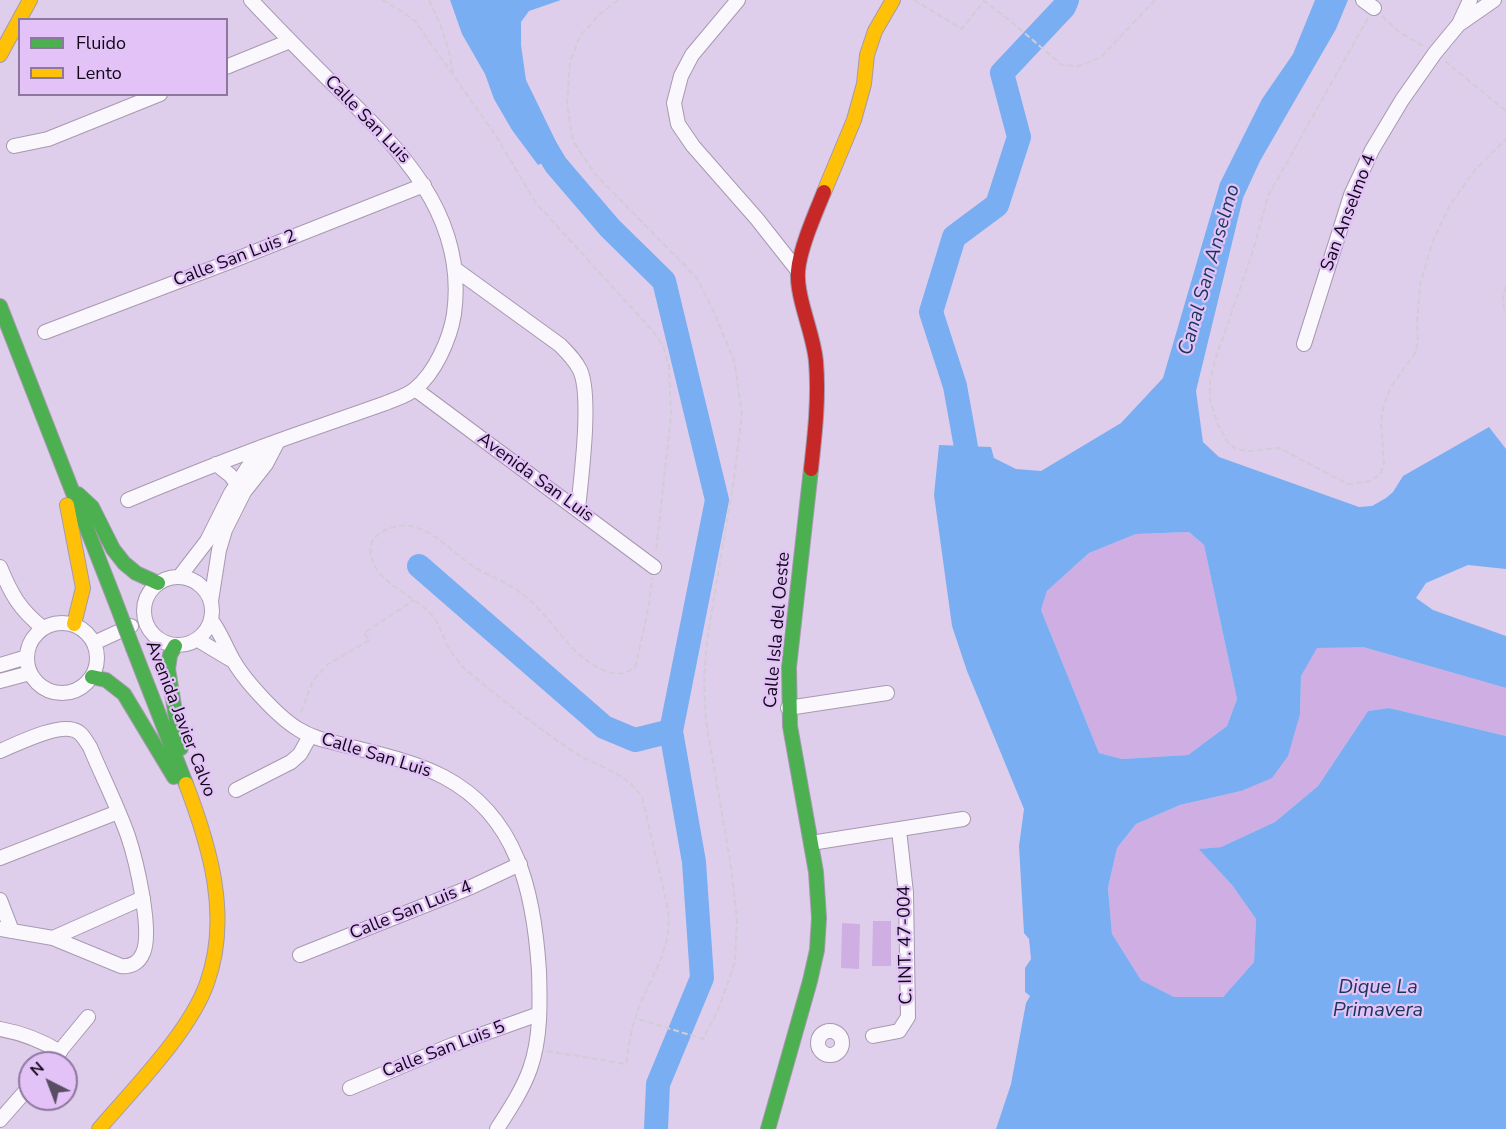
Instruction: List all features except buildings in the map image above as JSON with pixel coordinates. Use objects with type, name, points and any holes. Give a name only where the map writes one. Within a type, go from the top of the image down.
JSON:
[{"type":"street","points":[[20,18],[30,0]]},
{"type":"street","name":"Calle San Luis","points":[[128,500],[216,464],[390,401],[415,389],[431,370],[445,347],[453,322],[456,302],[455,269],[440,215],[424,185],[383,132],[251,0]]},
{"type":"street","name":"Calle Isla del Oeste","points":[[738,0],[692,55],[681,76],[674,104],[678,124],[693,146],[757,219],[798,271]]},
{"type":"street","name":"Calle Isla del Oeste","points":[[768,1129],[781,1090],[815,962],[820,931],[819,900],[811,843],[788,708],[789,667],[818,416],[816,360],[798,271],[811,228],[854,120],[864,84],[867,54],[874,31],[893,0]]},
{"type":"street","name":"San Anselmo 4","points":[[1304,344],[1348,206],[1372,150],[1402,100],[1435,53],[1459,24],[1470,0]]},
{"type":"street","points":[[1459,24],[1494,0]]},
{"type":"street","points":[[0,55],[18,22]]},
{"type":"street","points":[[228,66],[290,41]]},
{"type":"street","points":[[14,146],[48,139],[155,96]]},
{"type":"street","name":"Calle San Luis 2","points":[[45,332],[424,185]]},
{"type":"street","points":[[455,269],[560,345],[573,358],[581,372],[586,396],[578,509]]},
{"type":"street","name":"Avenida Javier Calvo","points":[[0,306],[189,795],[213,867],[218,918],[214,957],[207,984],[190,1017],[152,1068],[99,1129]]},
{"type":"street","name":"Avenida San Luis","points":[[415,389],[654,567]]},
{"type":"street","points":[[211,601],[200,584],[180,576],[169,578],[158,583],[148,593],[143,606],[144,620],[148,630],[156,638],[175,646],[187,645],[204,634],[211,620],[211,601],[219,550],[240,488],[266,464],[278,441]]},
{"type":"street","points":[[180,576],[207,541],[240,488],[261,447]]},
{"type":"street","points":[[216,464],[230,475],[240,488]]},
{"type":"street","points":[[69,481],[92,507],[113,549],[124,563],[136,573],[158,583]]},
{"type":"street","points":[[69,481],[67,504],[83,588],[74,624]]},
{"type":"street","points":[[0,567],[9,590],[18,604],[26,615],[43,628]]},
{"type":"street","points":[[94,643],[144,620]]},
{"type":"street","name":"Calle San Luis","points":[[211,620],[221,633],[233,661],[267,701],[296,728],[310,736],[393,758],[444,777],[463,789],[486,809],[507,838],[520,864],[532,904],[537,942],[540,1014],[530,1069],[515,1102],[497,1129]]},
{"type":"street","points":[[58,623],[74,624],[82,628],[94,643],[98,654],[97,666],[82,688],[67,693],[52,692],[39,685],[30,673],[27,657],[29,645],[43,628],[58,623]]},
{"type":"street","name":"Calle San Luis","points":[[198,640],[233,661]]},
{"type":"street","points":[[175,646],[168,669],[189,795]]},
{"type":"street","points":[[0,664],[27,657]]},
{"type":"street","points":[[0,681],[30,673]]},
{"type":"street","points":[[92,676],[106,680],[124,694],[171,774],[189,795]]},
{"type":"street","points":[[788,708],[887,693]]},
{"type":"street","points":[[0,751],[54,730],[65,728],[83,735],[128,836],[143,898],[146,940],[143,954],[135,964],[128,967],[121,966],[53,938],[6,930],[0,900]]},
{"type":"street","points":[[236,790],[291,762],[300,754],[310,736]]},
{"type":"street","points":[[0,858],[118,812]]},
{"type":"street","points":[[811,843],[963,819]]},
{"type":"street","name":"C. INT. 47-004","points":[[873,1036],[899,1031],[908,1017],[906,893],[899,830]]},
{"type":"street","name":"Calle San Luis 4","points":[[300,955],[471,887],[520,864]]},
{"type":"street","points":[[53,938],[143,898]]},
{"type":"street","name":"Calle San Luis 5","points":[[350,1088],[452,1045],[540,1014]]},
{"type":"street","points":[[61,1051],[88,1017]]},
{"type":"street","points":[[0,1029],[18,1032],[42,1041],[58,1051]]},
{"type":"street","points":[[796,1034],[818,1039]]},
{"type":"street","points":[[0,1120],[18,1100]]},
{"type":"path","points":[[382,0],[415,21],[496,136],[536,203],[651,329],[663,345],[669,368],[671,415],[654,567],[649,605],[636,665],[630,672],[620,675],[593,665],[571,649],[520,591],[476,568],[438,537],[420,528],[404,526],[386,528],[375,536],[370,549],[373,564],[385,578],[436,619],[453,654],[463,667],[576,753],[624,777],[635,786],[642,797],[668,909],[670,927],[658,968],[635,1017],[626,1064],[535,1049]]},
{"type":"path","points":[[429,0],[450,52],[453,75]]},
{"type":"path","points":[[618,0],[600,14],[579,36],[570,62],[567,105],[573,141],[595,174],[696,277],[734,360],[742,414],[734,479],[707,640],[704,682],[706,721],[730,860],[737,918],[735,962],[718,1010],[703,1039],[635,1017]]},
{"type":"path","points":[[914,0],[962,29],[984,1],[1048,55],[1062,64],[1079,66],[1101,57],[1155,0]]},
{"type":"path","points":[[1506,286],[1503,298],[1504,311],[1506,311]]},
{"type":"path","points":[[296,728],[313,680],[328,664],[370,640],[364,633],[414,600]]},
{"type":"shaded area","points":[[1189,532],[1204,545],[1237,699],[1227,726],[1188,755],[1122,759],[1099,753],[1041,610],[1047,591],[1089,553],[1136,534]]},
{"type":"shaded area","points":[[1316,647],[1363,647],[1506,688],[1506,736],[1389,708],[1368,711],[1318,786],[1275,822],[1221,847],[1200,849],[1232,885],[1256,919],[1254,962],[1223,997],[1174,997],[1141,980],[1112,934],[1108,888],[1117,848],[1136,824],[1180,805],[1241,791],[1300,714],[1301,676]]},
{"type":"shaded area","points":[[873,921],[891,921],[891,966],[872,966]]},
{"type":"shaded area","points":[[842,923],[860,924],[859,969],[841,968]]},
{"type":"water","points":[[450,0],[561,0],[529,11],[521,22],[521,45],[526,80],[562,154],[538,165],[512,130],[494,99],[485,74],[462,34]]},
{"type":"water","name":"Dique La Primavera","points":[[1315,0],[1348,0],[1336,29],[1260,161],[1243,198],[1196,391],[1203,442],[1219,457],[1359,507],[1372,506],[1386,498],[1393,492],[1403,476],[1489,427],[1506,449],[1506,569],[1468,565],[1426,583],[1416,598],[1433,610],[1506,636],[1506,688],[1363,647],[1317,648],[1301,676],[1300,714],[1288,756],[1272,778],[1241,791],[1180,805],[1136,824],[1117,848],[1108,888],[1112,934],[1141,980],[1174,997],[1223,997],[1254,962],[1256,919],[1232,885],[1199,849],[1221,847],[1275,822],[1318,786],[1368,711],[1389,708],[1506,736],[1506,1129],[996,1129],[1011,1084],[1026,1003],[1030,996],[1025,992],[1025,968],[1031,959],[1029,939],[1024,933],[1019,846],[1024,809],[967,671],[952,626],[934,495],[939,445],[991,447],[994,458],[1016,469],[1041,471],[1121,423],[1163,378],[1220,183],[1262,99],[1293,54]],"holes":[[[1189,532],[1204,545],[1237,699],[1227,726],[1188,755],[1122,759],[1099,753],[1041,610],[1047,591],[1089,553],[1136,534]]]},
{"type":"waterway","points":[[966,447],[955,386],[931,312],[954,237],[997,205],[1019,137],[1002,73],[1064,7],[1067,0]]},
{"type":"waterway","points":[[419,566],[604,727],[635,740],[671,731],[717,500],[664,281],[610,228],[556,165],[536,132]]},
{"type":"waterway","points":[[656,1129],[658,1084],[702,978],[694,862],[671,731]]},
{"type":"traffic: fast","points":[[0,306],[114,598]]},
{"type":"traffic: fast","points":[[768,1129],[817,950],[819,918],[816,872],[790,726],[789,667],[811,469]]},
{"type":"traffic: fast","points":[[78,494],[92,507],[113,549],[124,563],[136,573],[158,583]]},
{"type":"traffic: fast","points":[[114,598],[133,648]]},
{"type":"traffic: fast","points":[[175,646],[170,655],[168,669],[181,748]]},
{"type":"traffic: fast","points":[[133,648],[186,784]]},
{"type":"traffic: fast","points":[[92,677],[106,680],[124,694],[174,777]]},
{"type":"traffic: slow","points":[[20,18],[30,0]]},
{"type":"traffic: slow","points":[[824,192],[854,120],[864,84],[867,55],[875,31],[893,0]]},
{"type":"traffic: slow","points":[[0,55],[18,22]]},
{"type":"traffic: slow","points":[[67,505],[83,588],[74,624]]},
{"type":"traffic: slow","points":[[99,1129],[188,1021],[207,983],[214,958],[217,908],[210,857],[186,784]]},
{"type":"traffic: jam","points":[[811,469],[817,375],[815,351],[800,293],[798,271],[805,242],[824,192]]},
{"type":"water label","name":"Canal San Anselmo","points":[[1210,270]]}]
